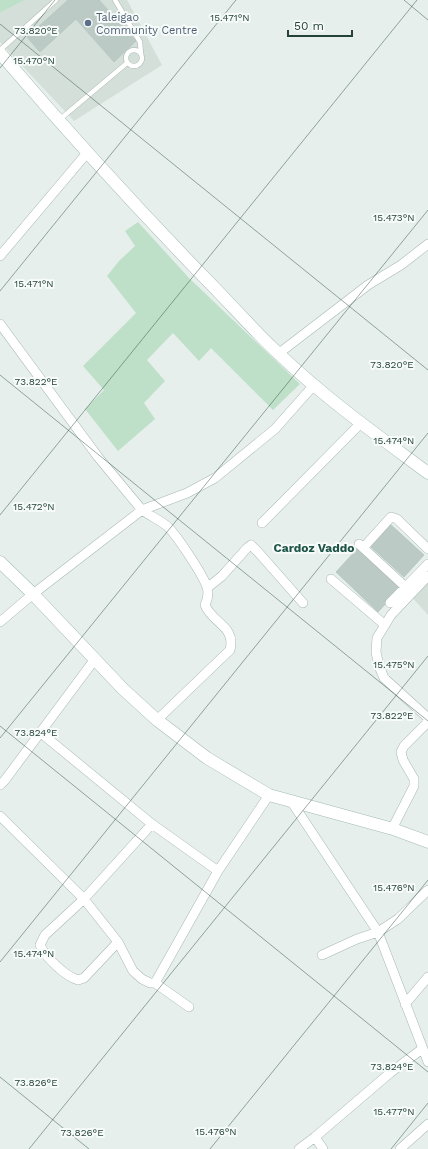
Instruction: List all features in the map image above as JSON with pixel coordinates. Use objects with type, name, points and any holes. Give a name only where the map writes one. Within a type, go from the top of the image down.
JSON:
[{"type":"street","points":[[0,52],[58,121],[137,208],[278,354],[314,385],[428,473]]},
{"type":"street","points":[[0,256],[87,153]]},
{"type":"street","points":[[278,354],[368,285],[401,265],[428,244]]},
{"type":"street","points":[[0,324],[98,457],[142,510],[168,526],[207,588],[208,597],[205,605],[208,612],[231,635],[232,643],[230,650],[157,720]]},
{"type":"street","points":[[0,622],[33,594],[142,510],[187,493],[215,478],[275,429],[314,385]]},
{"type":"street","points":[[262,523],[362,423]]},
{"type":"street","points":[[409,590],[361,546],[391,517],[397,519],[428,549]]},
{"type":"street","points":[[207,588],[222,576],[247,548],[251,546],[303,603]]},
{"type":"street","points":[[0,562],[33,594],[123,688],[157,720],[207,758],[269,795],[392,829],[428,842]]},
{"type":"street","points":[[428,564],[391,615],[377,638],[376,652],[379,666],[384,678],[428,718]]},
{"type":"street","points":[[390,603],[428,576]]},
{"type":"street","points":[[331,579],[385,625]]},
{"type":"street","points":[[2,780],[41,732],[95,658]]},
{"type":"street","points":[[392,829],[414,786],[414,779],[403,760],[401,752],[404,746],[428,722]]},
{"type":"street","points":[[41,732],[152,824],[218,872]]},
{"type":"street","points":[[155,982],[218,872],[269,795]]},
{"type":"street","points":[[292,801],[378,932],[428,1062]]},
{"type":"street","points":[[0,816],[84,899],[118,942],[133,971],[142,979],[150,983],[155,982],[190,1007]]},
{"type":"street","points":[[118,942],[84,978],[78,980],[67,975],[43,952],[40,945],[45,934],[84,899],[152,824]]},
{"type":"street","points":[[322,955],[357,939],[378,932],[398,919],[428,890]]},
{"type":"street","points":[[405,1004],[428,977]]},
{"type":"street","points":[[299,1149],[390,1073],[422,1049]]},
{"type":"street","points":[[400,1149],[428,1124]]},
{"type":"street","points":[[315,1137],[323,1149]]},
{"type":"lane","points":[[0,52],[56,0]]},
{"type":"lane","points":[[115,0],[140,42],[140,54],[142,59],[140,64],[134,66],[127,63]]},
{"type":"lane","points":[[127,63],[126,58],[130,52],[134,50],[140,54]]},
{"type":"lane","points":[[58,121],[127,63]]},
{"type":"shaded area","points":[[25,0],[127,0],[162,65],[74,121],[0,42],[0,13]]},
{"type":"shaded area","points":[[428,575],[428,615],[409,594]]},
{"type":"green space","points":[[0,0],[25,0],[0,13]]},
{"type":"green space","points":[[138,222],[189,278],[300,384],[273,410],[211,348],[199,361],[173,333],[147,360],[165,381],[144,403],[155,419],[118,451],[85,409],[104,390],[83,366],[136,313],[107,276],[119,261],[135,246],[125,231]]},
{"type":"building","points":[[68,0],[99,0],[136,41],[114,62],[76,19],[40,52],[27,37]]},
{"type":"building","points":[[390,524],[424,555],[404,577],[370,546]]},
{"type":"building","points":[[359,547],[401,587],[378,612],[336,572]]},
{"type":"place","name":"Taleigao Community Centre","points":[[88,23]]},
{"type":"district","name":"Cardoz Vaddo","points":[[314,548]]}]
